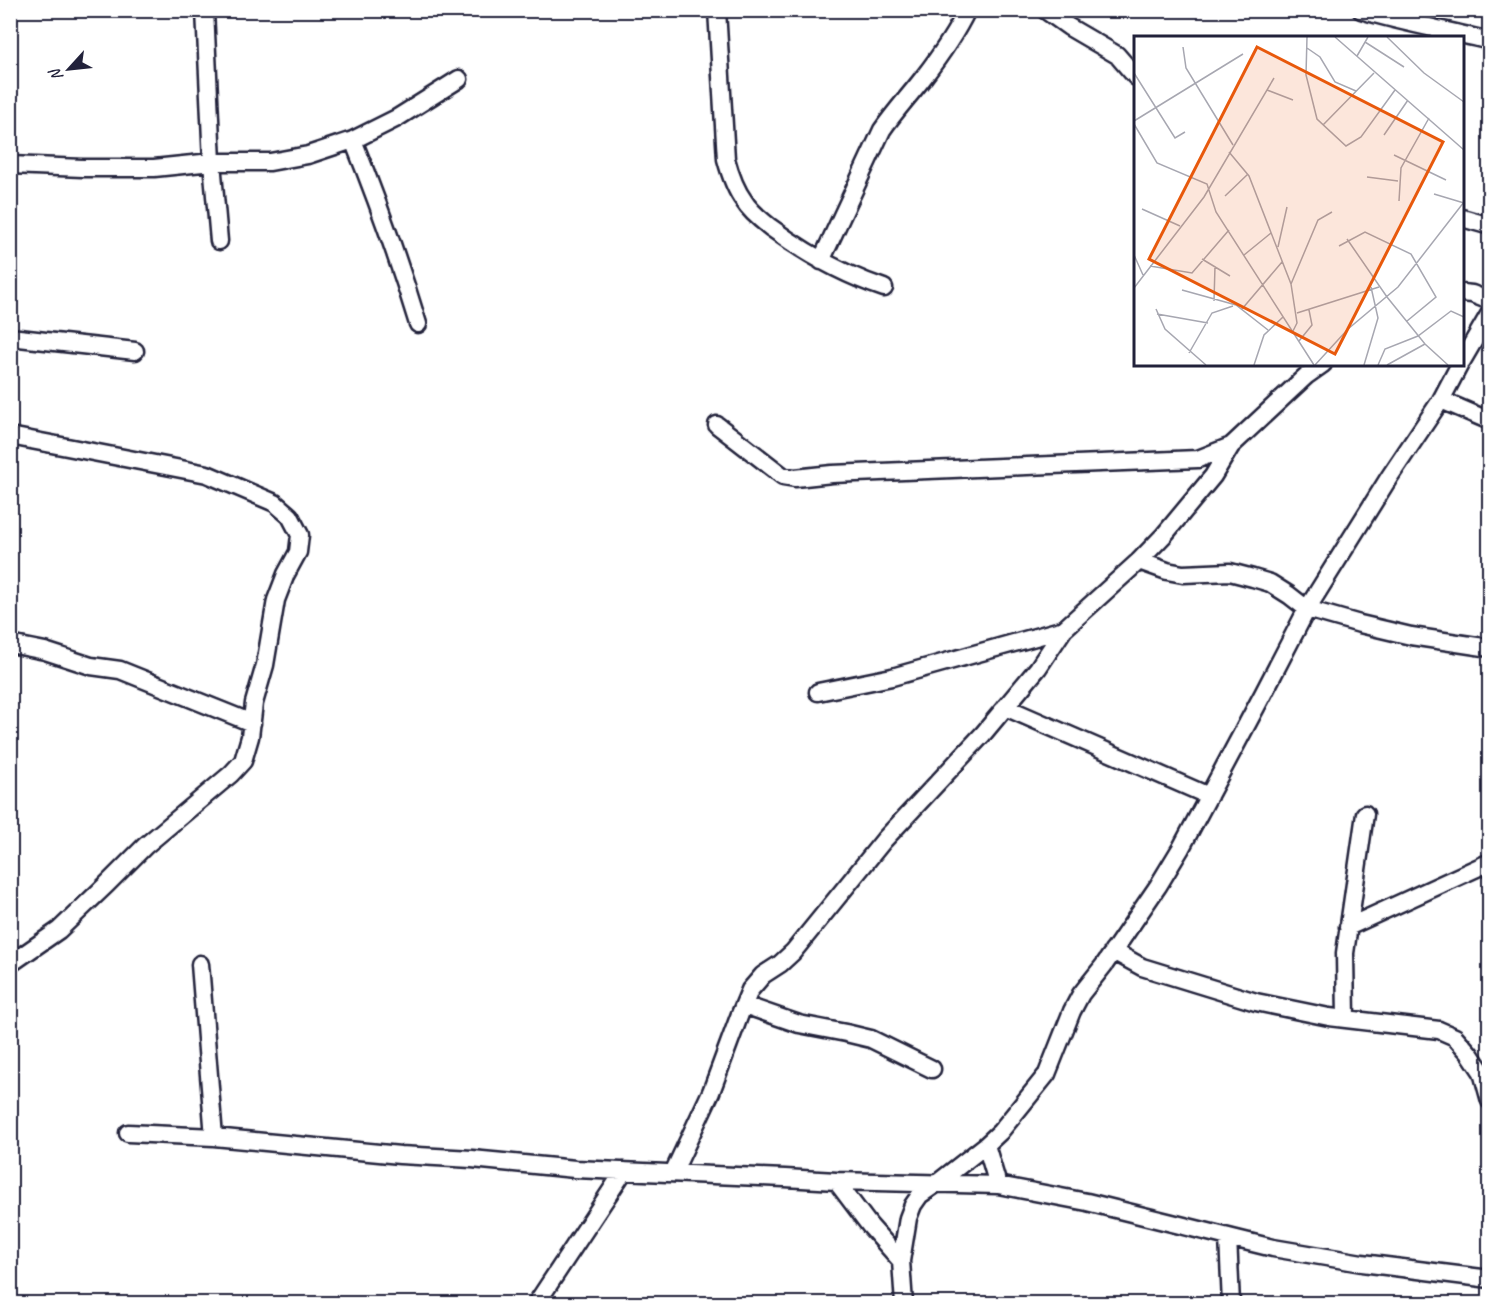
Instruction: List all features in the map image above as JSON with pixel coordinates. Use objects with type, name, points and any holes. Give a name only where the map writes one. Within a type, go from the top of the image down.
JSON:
[{"type":"street","points":[[205,10],[212,162],[219,241]]},
{"type":"street","points":[[717,10],[726,159],[744,203],[790,242],[864,282],[884,288]]},
{"type":"street","points":[[822,261],[882,130],[943,52],[967,10]]},
{"type":"street","points":[[1045,10],[1117,56],[1134,75]]},
{"type":"street","points":[[1361,10],[1393,20],[1490,41]]},
{"type":"street","points":[[10,165],[154,168],[212,162],[270,162],[308,155],[353,140],[398,118],[459,79]]},
{"type":"street","points":[[353,140],[404,276],[418,324]]},
{"type":"street","points":[[1464,219],[1490,226]]},
{"type":"street","points":[[1464,293],[1490,301]]},
{"type":"street","points":[[1464,359],[1490,313]]},
{"type":"street","points":[[10,337],[135,351]]},
{"type":"street","points":[[717,425],[783,476],[795,478],[832,474],[1198,459],[1231,446],[1306,376],[1320,366]]},
{"type":"street","points":[[904,1304],[902,1261],[908,1218],[913,1205],[920,1195],[986,1145],[1012,1118],[1047,1074],[1072,1011],[1089,982],[1104,965],[1158,886],[1209,796],[1307,609],[1390,476],[1441,400],[1460,366]]},
{"type":"street","points":[[1441,400],[1490,421]]},
{"type":"street","points":[[10,436],[207,474],[275,503],[290,516],[300,535],[298,552],[276,600],[265,665],[254,703],[250,737],[243,760],[231,774],[145,846],[59,930],[10,964]]},
{"type":"street","points":[[673,1173],[711,1092],[750,990],[763,975],[793,952],[884,840],[983,734],[1038,668],[1064,628],[1139,561],[1164,535],[1213,476],[1231,446]]},
{"type":"street","points":[[1139,561],[1183,574],[1230,572],[1270,583],[1307,609],[1411,636],[1490,648]]},
{"type":"street","points":[[818,692],[892,677],[1064,628]]},
{"type":"street","points":[[10,644],[45,651],[91,666],[120,670],[252,723]]},
{"type":"street","points":[[1005,707],[1209,796]]},
{"type":"street","points":[[1346,1019],[1345,952],[1365,814]]},
{"type":"street","points":[[1348,927],[1490,862]]},
{"type":"street","points":[[1113,951],[1142,967],[1256,1002],[1346,1019],[1438,1030],[1455,1037],[1470,1054],[1482,1072],[1490,1101]]},
{"type":"street","points":[[200,964],[214,1137]]},
{"type":"street","points":[[744,1005],[799,1024],[871,1039],[932,1069]]},
{"type":"street","points":[[128,1132],[624,1171],[836,1181],[998,1185],[1087,1202],[1273,1248],[1362,1263],[1490,1279]]},
{"type":"street","points":[[986,1145],[998,1185]]},
{"type":"street","points":[[536,1304],[624,1171]]},
{"type":"street","points":[[836,1181],[870,1226],[902,1261]]},
{"type":"street","points":[[1228,1237],[1231,1304]]}]
